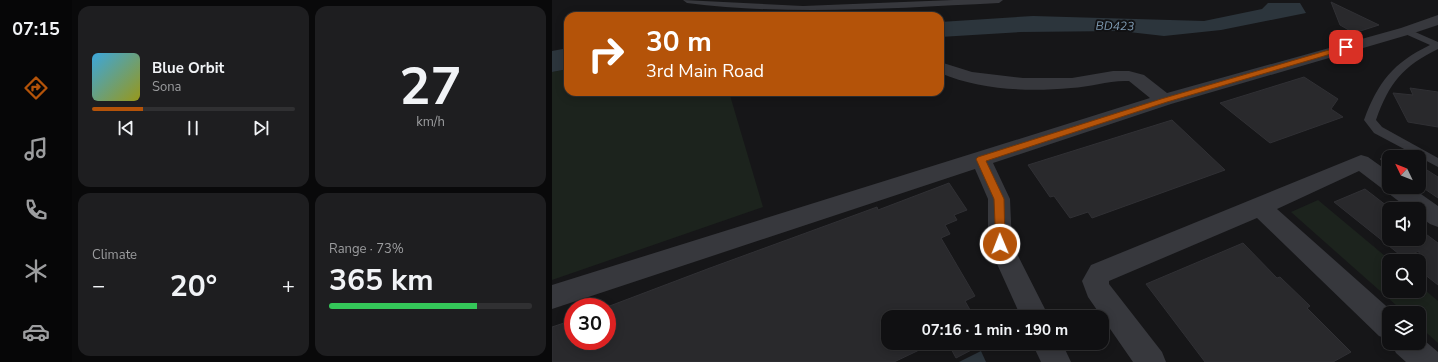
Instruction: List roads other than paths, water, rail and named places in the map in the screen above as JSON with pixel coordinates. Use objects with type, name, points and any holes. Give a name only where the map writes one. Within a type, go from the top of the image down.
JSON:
[{"type":"street","points":[[552,297],[1164,100],[1406,31],[1438,20]]},
{"type":"street","points":[[944,69],[952,73],[1014,83],[1072,83],[1112,77],[1135,77],[1164,100]]},
{"type":"street","points":[[981,159],[999,199],[1000,244],[1032,310]]},
{"type":"street","points":[[1151,362],[1097,289],[1095,281],[1100,273],[1260,207],[1361,162],[1382,178]]},
{"type":"street","points":[[1405,194],[1438,218]]},
{"type":"street","points":[[1260,207],[1382,320]]},
{"type":"street","points":[[1050,350],[1056,362]]},
{"type":"street","points":[[1414,350],[1427,362]]},
{"type":"lane","points":[[687,0],[719,5],[786,8],[896,6],[999,0]]},
{"type":"lane","points":[[1406,31],[1438,45]]},
{"type":"lane","points":[[1438,45],[1413,56],[1388,80],[1378,95],[1370,120],[1378,130],[1438,163]]},
{"type":"water","name":"BD423","points":[[1268,3],[1300,3],[1306,13],[1221,30],[1164,36],[1120,31],[1021,32],[944,37],[944,22],[1033,16],[1204,21],[1262,9]]},
{"type":"water","points":[[564,49],[564,70],[552,72],[552,51]]},
{"type":"water","points":[[981,351],[986,362],[959,362]]}]
